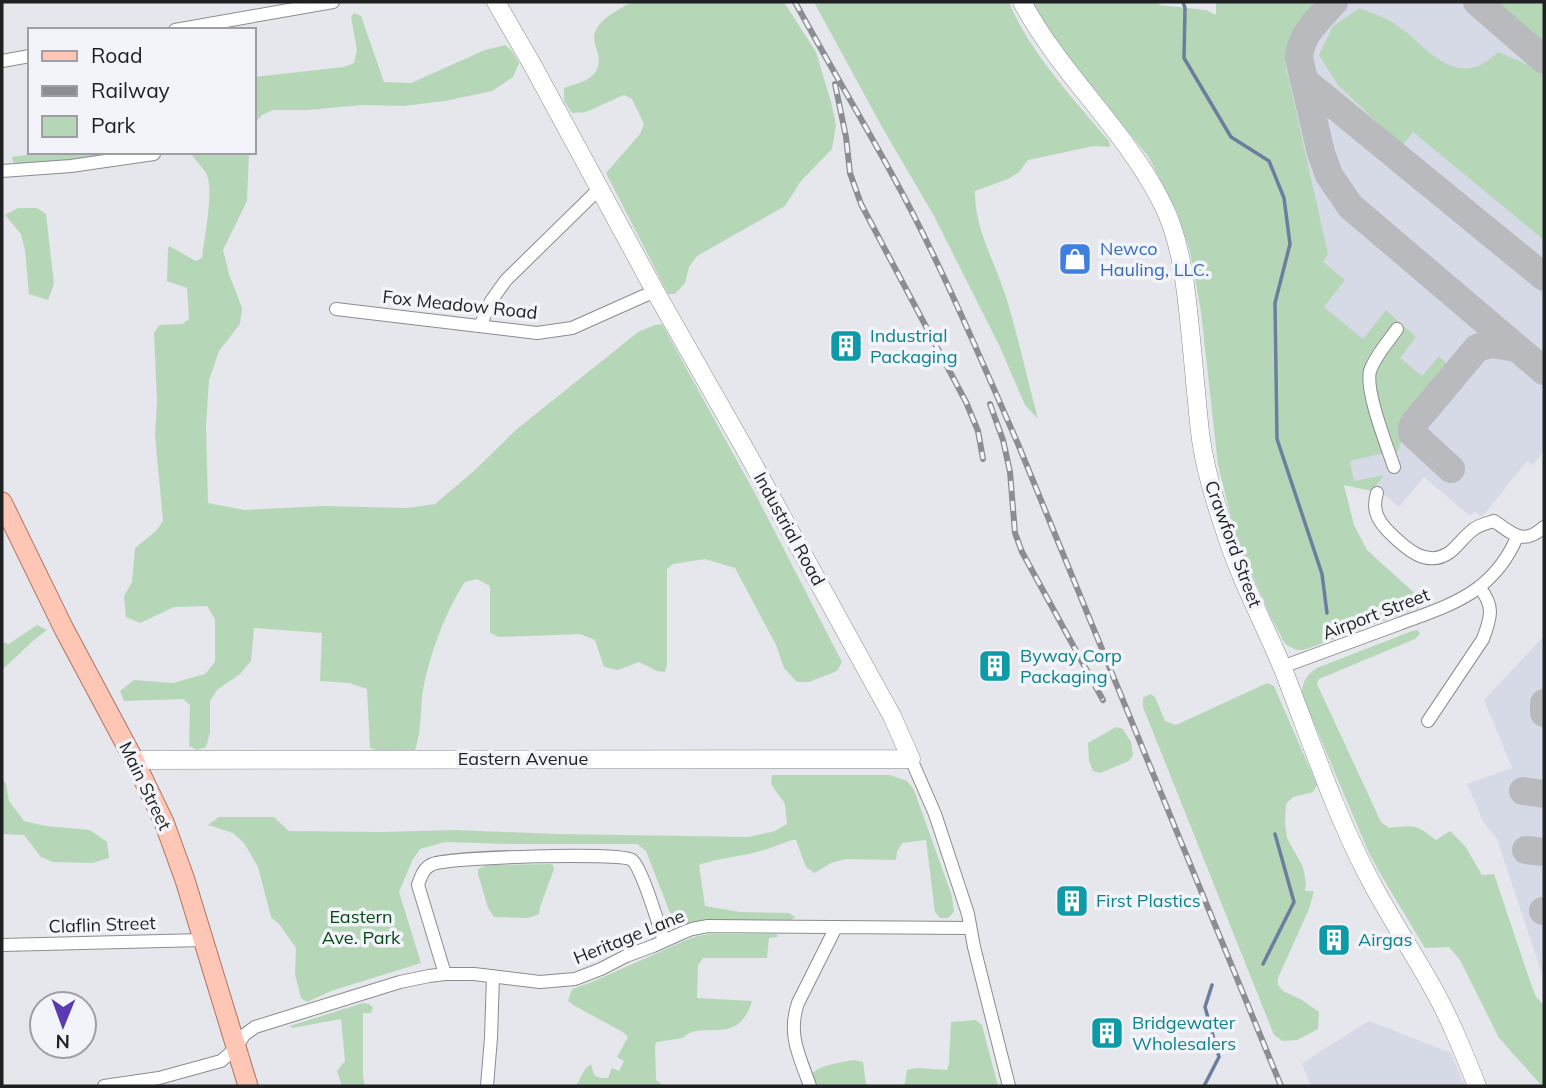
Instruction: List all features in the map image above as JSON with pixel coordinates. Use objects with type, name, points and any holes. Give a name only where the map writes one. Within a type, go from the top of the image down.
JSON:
[{"type":"main road","name":"Main Street","points":[[2,502],[64,629],[158,808],[182,872],[248,1086]]},
{"type":"street","points":[[186,28],[333,2]]},
{"type":"street","name":"Industrial Road","points":[[496,2],[886,704],[940,829],[968,914],[1009,1086]]},
{"type":"street","name":"Crawford Street","points":[[1022,2],[1049,47],[1140,163],[1163,205],[1178,248],[1186,292],[1200,432],[1212,494],[1226,536],[1367,874],[1454,1030],[1477,1086]]},
{"type":"street","points":[[2,61],[28,56]]},
{"type":"street","points":[[2,171],[71,166],[148,154]]},
{"type":"street","points":[[480,326],[491,301],[506,280],[600,188]]},
{"type":"street","name":"Fox Meadow Road","points":[[336,309],[537,333],[572,328],[655,291]]},
{"type":"street","points":[[1394,467],[1369,382],[1375,360],[1397,329]]},
{"type":"street","name":"Airport Street","points":[[1282,667],[1466,596],[1479,587],[1505,559],[1517,537],[1494,521],[1475,527],[1446,555],[1436,558],[1419,557],[1389,532],[1377,516],[1374,503],[1377,493]]},
{"type":"street","points":[[1517,537],[1537,534],[1544,527]]},
{"type":"street","points":[[1428,721],[1483,639],[1488,624],[1489,605],[1488,598],[1479,587]]},
{"type":"street","name":"Eastern Avenue","points":[[134,760],[911,759]]},
{"type":"street","points":[[445,974],[418,885],[422,872],[431,864],[478,858],[631,858],[647,890],[664,941]]},
{"type":"street","name":"Heritage Lane","points":[[104,1086],[144,1081],[221,1061],[236,1048],[244,1035],[255,1027],[400,982],[445,974],[540,982],[575,979],[692,929],[708,926],[970,928]]},
{"type":"street","points":[[810,1086],[794,1044],[795,1013],[836,927]]},
{"type":"street","name":"Claflin Street","points":[[2,945],[203,940]]},
{"type":"street","points":[[487,1086],[493,976]]},
{"type":"shaded area","points":[[1222,2],[1544,2],[1544,451],[1533,465],[1527,461],[1482,517],[1475,511],[1470,516],[1424,477],[1399,507],[1383,494],[1344,485]]},
{"type":"shaded area","points":[[1544,636],[1544,980],[1497,839],[1484,823],[1467,784],[1512,768],[1484,700]]},
{"type":"shaded area","points":[[1369,1021],[1451,1053],[1465,1086],[1311,1086],[1302,1063]]},
{"type":"green space","points":[[632,2],[784,2],[816,52],[836,125],[832,149],[801,181],[785,206],[697,256],[689,267],[685,283],[675,294],[668,294],[606,173],[640,134],[644,124],[632,99],[624,95],[586,112],[572,113],[564,101],[564,88],[590,78],[597,69],[599,62],[594,38],[598,26],[608,16]]},
{"type":"green space","points":[[814,2],[1009,2],[1040,57],[1109,141],[1110,147],[1094,146],[1028,160],[1019,172],[1008,179],[975,191],[981,230],[1010,309],[1038,419],[1025,405],[999,345],[934,216]]},
{"type":"green space","points":[[1031,2],[1155,2],[1160,5],[1206,10],[1216,15],[1216,2],[1320,2],[1293,37],[1285,62],[1328,254],[1323,262],[1345,280],[1324,307],[1363,339],[1386,310],[1416,337],[1400,358],[1422,376],[1439,356],[1451,368],[1412,415],[1395,456],[1380,454],[1350,461],[1354,481],[1384,475],[1372,491],[1344,485],[1354,525],[1367,550],[1421,599],[1419,608],[1304,650],[1296,650],[1285,644],[1236,537],[1218,465],[1201,312],[1190,251],[1177,212],[1148,156],[1064,53]]},
{"type":"green space","points":[[1489,2],[1544,2],[1544,49]]},
{"type":"green space","points":[[1360,8],[1391,22],[1452,66],[1475,67],[1498,52],[1531,66],[1544,76],[1544,240],[1413,132],[1402,146],[1338,85],[1319,55],[1333,26]]},
{"type":"green space","points":[[354,13],[361,16],[384,82],[411,83],[485,50],[505,45],[519,63],[513,77],[492,91],[403,106],[362,105],[273,110],[262,115],[256,122],[256,77],[344,67],[354,63],[357,50],[351,17]]},
{"type":"green space","points":[[34,154],[113,154],[38,165],[13,162],[12,157]]},
{"type":"green space","points":[[192,154],[249,154],[247,201],[223,250],[242,308],[240,324],[219,351],[209,380],[206,425],[208,503],[244,510],[322,506],[408,508],[435,504],[517,429],[638,332],[662,324],[757,497],[842,662],[837,671],[809,682],[797,682],[784,668],[776,645],[735,568],[705,559],[673,564],[667,569],[665,672],[639,662],[618,670],[604,667],[595,640],[580,634],[499,637],[490,633],[490,586],[477,579],[465,582],[445,620],[429,663],[415,750],[383,752],[370,748],[367,689],[349,683],[320,681],[322,633],[254,628],[251,661],[240,674],[217,690],[210,701],[210,733],[206,747],[197,750],[189,746],[190,705],[183,699],[124,701],[120,691],[134,680],[173,683],[205,674],[215,662],[215,619],[207,606],[174,607],[140,623],[126,617],[124,596],[132,582],[135,548],[156,531],[163,521],[155,435],[157,400],[154,333],[159,325],[182,324],[189,319],[187,288],[167,281],[169,246],[196,261],[202,258],[209,183],[207,175]]},
{"type":"green space","points":[[18,208],[37,208],[46,214],[54,284],[48,300],[29,294],[21,234],[5,215]]},
{"type":"green space","points":[[37,625],[47,630],[2,670],[2,642],[9,644]]},
{"type":"green space","points":[[1418,630],[1420,634],[1415,639],[1319,679],[1317,684],[1381,822],[1389,828],[1414,827],[1436,840],[1450,831],[1465,846],[1482,875],[1494,874],[1531,984],[1536,997],[1544,1005],[1544,1086],[1499,1038],[1460,960],[1449,947],[1425,948],[1368,851],[1302,695],[1305,679],[1317,668]]},
{"type":"green space","points":[[1267,683],[1274,686],[1317,785],[1313,792],[1293,797],[1286,804],[1287,838],[1303,867],[1305,891],[1314,891],[1309,909],[1278,978],[1278,985],[1283,991],[1319,1012],[1318,1029],[1297,1040],[1283,1041],[1274,1035],[1143,707],[1143,698],[1150,694],[1155,697],[1165,721],[1176,725]]},
{"type":"green space","points":[[1116,727],[1123,729],[1131,742],[1133,755],[1129,761],[1100,773],[1093,771],[1089,761],[1088,743]]},
{"type":"green space","name":"Eastern Ave. Park","points":[[772,775],[890,775],[907,781],[914,790],[952,896],[954,912],[948,918],[940,918],[935,912],[926,840],[902,843],[896,860],[846,859],[831,863],[815,873],[806,867],[796,840],[699,865],[705,906],[740,912],[789,913],[795,917],[791,920],[690,923],[675,930],[667,929],[663,923],[672,918],[646,851],[637,844],[445,842],[420,849],[399,892],[421,963],[331,991],[307,1002],[301,998],[295,974],[296,948],[271,917],[258,867],[244,843],[233,833],[208,825],[219,817],[274,817],[289,831],[456,830],[749,837],[775,831],[787,824],[785,804],[771,784]]},
{"type":"green space","points":[[2,778],[9,801],[24,821],[90,830],[107,842],[109,858],[92,863],[53,862],[41,857],[24,835],[2,834]]},
{"type":"green space","points":[[550,864],[554,869],[539,914],[528,918],[494,917],[488,908],[478,869],[487,865]]},
{"type":"green space","points":[[710,934],[778,936],[769,938],[767,958],[703,958],[698,965],[697,998],[752,1001],[746,1016],[728,1029],[699,1031],[683,1038],[657,1042],[656,1080],[664,1086],[576,1086],[585,1069],[591,1064],[594,1075],[601,1078],[608,1078],[612,1068],[619,1071],[624,1061],[617,1057],[628,1037],[568,1001],[572,989],[684,941]]},
{"type":"green space","points":[[363,1003],[373,1008],[371,1013],[363,1013],[365,1086],[342,1086],[337,1071],[345,1061],[341,1019],[292,1028],[290,1026]]},
{"type":"green space","points":[[976,1020],[982,1025],[998,1086],[902,1086],[907,1070],[947,1070],[951,1022]]},
{"type":"green space","points":[[854,1060],[863,1062],[866,1084],[869,1086],[814,1086],[810,1076],[814,1072],[830,1065]]},
{"type":"waterway","points":[[1183,2],[1184,58],[1231,137],[1269,161],[1284,198],[1290,244],[1275,303],[1277,439],[1322,574],[1327,613]]},
{"type":"waterway","points":[[1263,964],[1294,902],[1275,834]]},
{"type":"waterway","points":[[1204,1086],[1219,1057],[1205,1007],[1212,985]]},
{"type":"taxiway","points":[[1334,2],[1307,34],[1299,58],[1321,153],[1329,175],[1350,206],[1544,371]]},
{"type":"taxiway","points":[[1477,2],[1544,60]]},
{"type":"taxiway","points":[[1303,76],[1307,83],[1544,277]]},
{"type":"taxiway","points":[[1451,469],[1412,433],[1414,423],[1477,348],[1491,344],[1517,348]]},
{"type":"taxiway","points":[[1544,703],[1544,713]]},
{"type":"taxiway","points":[[1523,791],[1544,794]]},
{"type":"taxiway","points":[[1526,850],[1544,852]]},
{"type":"railway","points":[[795,2],[894,178],[959,310],[1018,444],[1281,1086]]},
{"type":"railway","points":[[835,84],[850,173],[861,204],[966,402],[978,431],[983,459]]},
{"type":"railway","points":[[990,404],[1003,440],[1010,472],[1015,533],[1022,552],[1103,700]]},
{"type":"place","name":"Newco Hauling, LLC.","points":[[1075,259]]},
{"type":"place","name":"Industrial Packaging","points":[[846,346]]},
{"type":"place","name":"Byway Corp Packaging","points":[[995,666]]},
{"type":"place","name":"First Plastics","points":[[1072,901]]},
{"type":"place","name":"Airgas","points":[[1334,940]]},
{"type":"place","name":"Bridgewater Wholesalers","points":[[1107,1033]]}]
